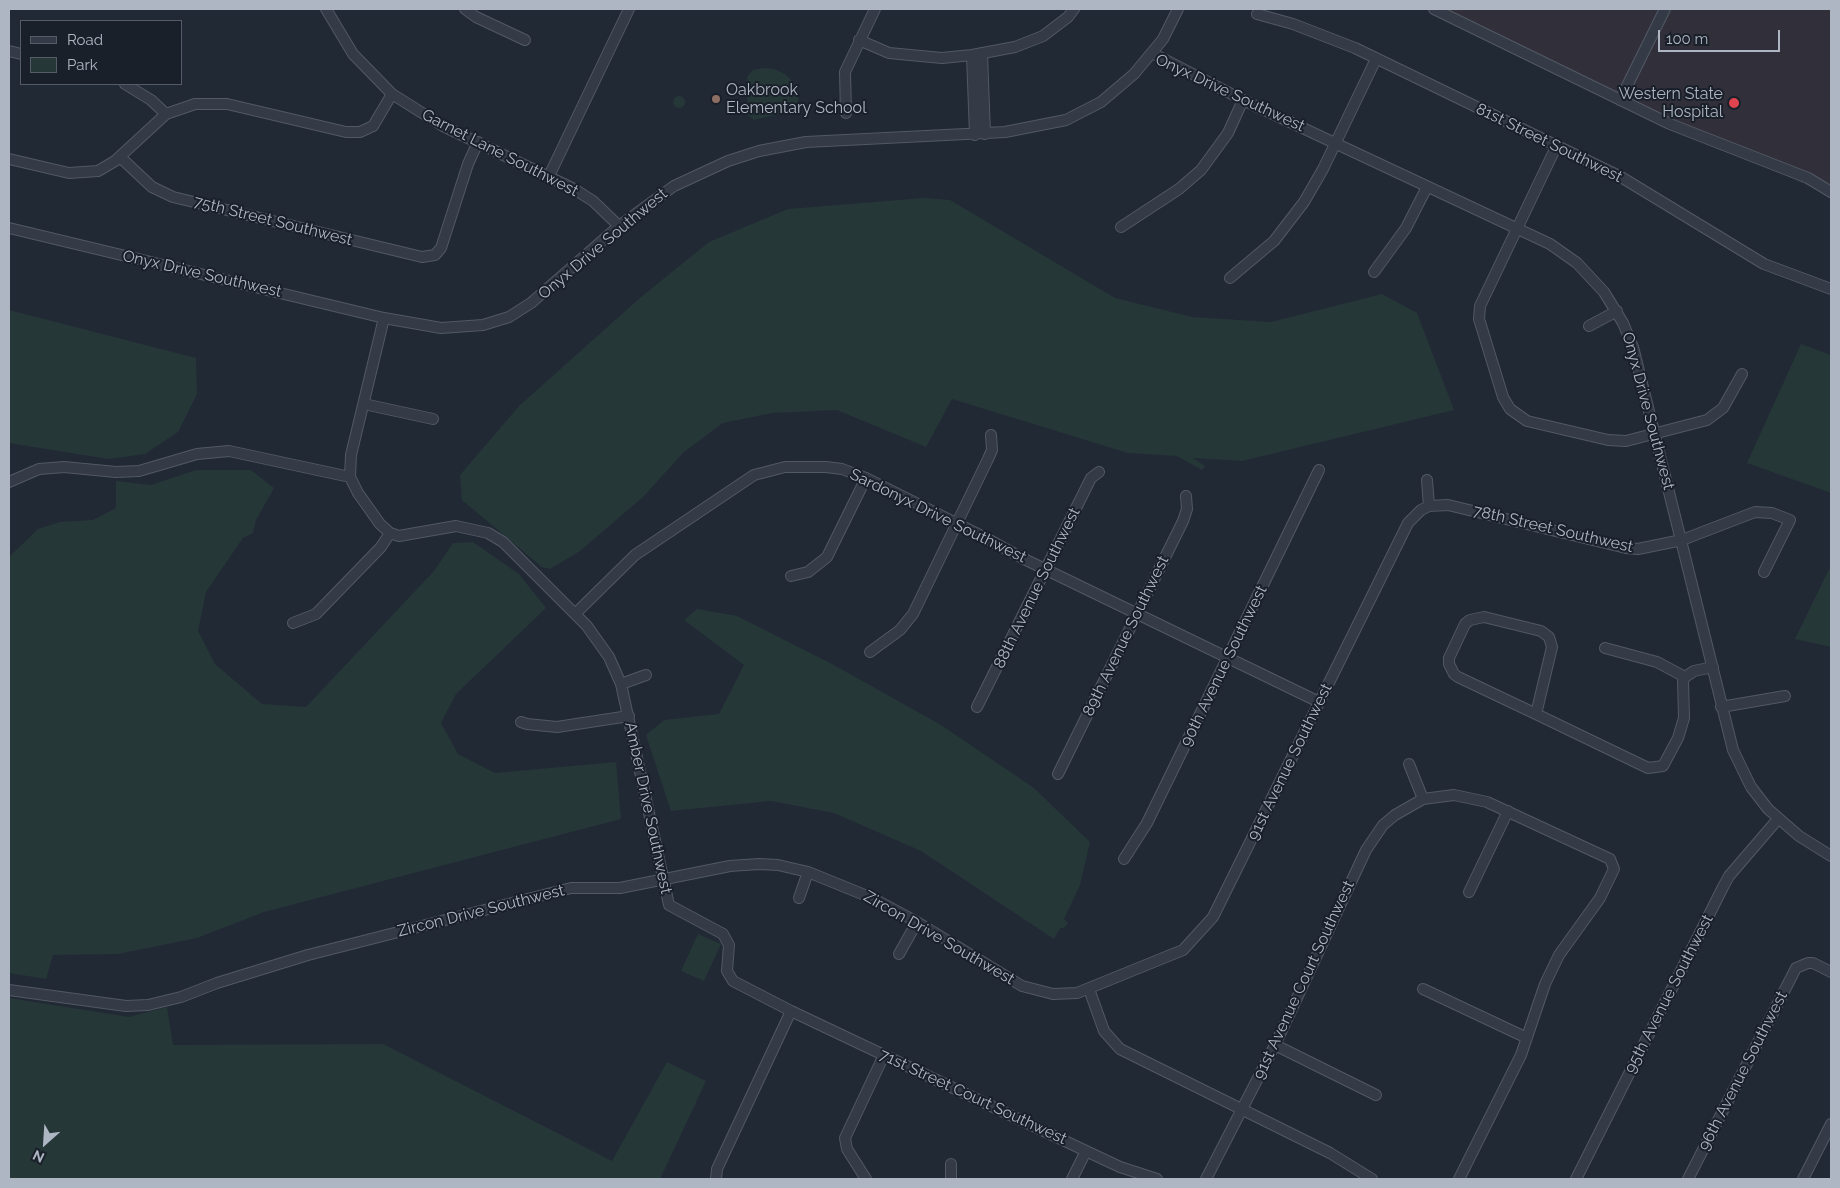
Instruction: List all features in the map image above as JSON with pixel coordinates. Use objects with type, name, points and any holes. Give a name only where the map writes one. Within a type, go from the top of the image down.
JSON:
[{"type":"street","name":"Garnet Lane Southwest","points":[[326,9],[353,54],[392,94],[442,126],[550,176],[585,196],[619,226]]},
{"type":"street","points":[[464,9],[476,17],[525,40]]},
{"type":"street","points":[[550,176],[629,9]]},
{"type":"street","points":[[846,113],[845,72],[875,9]]},
{"type":"street","points":[[859,40],[889,53],[942,58],[977,54],[1015,47],[1043,36],[1068,17],[1074,9]]},
{"type":"street","points":[[1152,53],[1163,39],[1178,9]]},
{"type":"street","points":[[1434,9],[1620,100],[1711,141],[1808,178],[1831,192]]},
{"type":"street","points":[[1620,100],[1666,9]]},
{"type":"street","name":"81st Street Southwest","points":[[1257,14],[1319,33],[1376,59],[1635,184],[1764,264],[1831,289]]},
{"type":"street","name":"Onyx Drive Southwest","points":[[9,228],[421,326],[455,329],[483,326],[509,317],[538,298],[619,226],[674,186],[728,161],[759,151],[830,139],[980,134],[1052,124],[1082,112],[1100,102],[1122,84],[1152,53],[1243,100],[1550,244],[1577,263],[1604,292],[1617,311],[1633,347],[1682,540],[1721,707],[1738,762],[1751,787],[1778,819],[1814,847],[1831,856]]},
{"type":"street","points":[[977,54],[980,134]]},
{"type":"street","points":[[1230,278],[1262,253],[1284,230],[1312,191],[1376,59]]},
{"type":"street","points":[[127,85],[143,94],[166,114]]},
{"type":"street","points":[[9,159],[79,174],[98,171],[120,157],[166,114],[195,104],[214,103],[346,132],[360,132],[373,126],[392,94]]},
{"type":"street","points":[[1121,227],[1153,207],[1201,170],[1228,133],[1243,100]]},
{"type":"street","name":"75th Street Southwest","points":[[120,157],[152,187],[173,197],[422,257],[437,253],[443,242],[468,164],[478,142]]},
{"type":"street","points":[[1556,147],[1479,312],[1506,403],[1515,414],[1527,421],[1608,440],[1626,441],[1699,423],[1717,414],[1728,402],[1742,374]]},
{"type":"street","points":[[1374,272],[1406,228],[1427,187]]},
{"type":"street","points":[[1589,326],[1617,311]]},
{"type":"street","points":[[293,623],[316,614],[381,547],[390,533],[380,524],[350,478],[351,456],[384,318]]},
{"type":"street","points":[[364,404],[432,419]]},
{"type":"street","points":[[870,652],[900,630],[909,620],[992,450],[991,435]]},
{"type":"street","points":[[9,482],[39,469],[64,467],[116,472],[139,471],[197,454],[229,451],[350,478]]},
{"type":"street","name":"Sardonyx Drive Southwest","points":[[575,614],[635,555],[754,475],[774,468],[806,465],[842,469],[866,478],[1047,570],[1319,702]]},
{"type":"street","name":"90th Avenue Southwest","points":[[1124,859],[1147,823],[1319,470]]},
{"type":"street","name":"88th Avenue Southwest","points":[[977,707],[1047,570],[1091,478],[1099,472]]},
{"type":"street","points":[[791,576],[808,572],[827,557],[866,478]]},
{"type":"street","points":[[1426,480],[1429,506]]},
{"type":"street","name":"89th Avenue Southwest","points":[[1058,774],[1183,521],[1187,509],[1186,496]]},
{"type":"street","name":"78th Street Southwest","points":[[1429,506],[1448,505],[1626,548],[1650,548],[1682,540],[1755,512],[1772,513],[1790,520],[1764,572]]},
{"type":"street","name":"91st Avenue Southwest","points":[[1089,989],[1184,950],[1208,925],[1218,909],[1408,522],[1421,510],[1429,506]]},
{"type":"street","name":"Amber Drive Southwest","points":[[390,533],[399,536],[456,526],[488,533],[504,542],[575,614],[609,657],[621,684],[662,880],[666,897],[671,907],[701,920],[723,934],[729,945],[727,971],[733,981],[791,1011]]},
{"type":"street","points":[[1536,714],[1552,648],[1547,635],[1541,631],[1484,617],[1470,620],[1465,624],[1449,658],[1449,664],[1454,674],[1536,714],[1648,768],[1663,766],[1680,732],[1685,711],[1684,681],[1686,676],[1694,671],[1713,667]]},
{"type":"street","points":[[1605,648],[1657,662],[1686,676]]},
{"type":"street","points":[[621,684],[646,675]]},
{"type":"street","points":[[1721,707],[1785,696]]},
{"type":"street","points":[[521,722],[557,727],[629,716]]},
{"type":"street","points":[[1409,764],[1423,800]]},
{"type":"street","name":"91st Avenue Court Southwest","points":[[1206,1179],[1275,1045],[1373,837],[1394,815],[1423,800],[1446,796],[1463,796],[1479,799],[1610,859],[1613,863],[1613,874],[1600,898],[1559,955],[1545,984],[1527,1038]]},
{"type":"street","points":[[1468,892],[1508,811]]},
{"type":"street","name":"95th Avenue Southwest","points":[[1576,1179],[1723,887],[1778,819]]},
{"type":"street","name":"Zircon Drive Southwest","points":[[9,990],[126,1006],[148,1006],[308,955],[570,888],[620,888],[730,866],[758,864],[778,865],[808,872],[872,898],[917,922],[1022,986],[1035,991],[1060,995],[1089,989]]},
{"type":"street","points":[[799,898],[808,872]]},
{"type":"street","points":[[899,954],[917,922]]},
{"type":"street","name":"96th Avenue Southwest","points":[[1688,1179],[1796,968],[1813,963],[1831,972]]},
{"type":"street","points":[[1089,989],[1104,1031],[1114,1045],[1344,1160],[1372,1179]]},
{"type":"street","points":[[1423,989],[1527,1038],[1521,1055],[1459,1179]]},
{"type":"street","points":[[716,1179],[717,1169],[791,1011]]},
{"type":"street","name":"71st Street Court Southwest","points":[[791,1011],[1120,1167],[1157,1179]]},
{"type":"street","points":[[1275,1045],[1376,1095]]},
{"type":"street","points":[[866,1179],[845,1142],[884,1055]]},
{"type":"street","points":[[1803,1179],[1831,1124]]},
{"type":"street","points":[[1072,1179],[1086,1151]]},
{"type":"street","points":[[951,1164],[951,1179]]},
{"type":"shaded area","name":"Western State Hospital","points":[[1443,9],[1831,9],[1831,197]]},
{"type":"green space","points":[[763,68],[774,69],[785,74],[798,91],[798,102],[794,110],[754,120],[748,115],[747,77],[753,70]]},
{"type":"green space","points":[[677,96],[681,96],[685,102],[681,108],[677,108],[673,104],[673,100]]},
{"type":"green space","points":[[924,198],[950,200],[1115,298],[1192,317],[1271,322],[1382,294],[1417,313],[1454,410],[1242,461],[1193,458],[1205,466],[1202,470],[1177,456],[1128,453],[952,399],[926,447],[837,410],[772,413],[723,423],[684,452],[643,497],[580,551],[550,569],[542,567],[462,500],[460,475],[519,406],[641,297],[709,242],[788,209]]},
{"type":"green space","points":[[9,310],[196,358],[197,394],[178,432],[145,454],[108,459],[9,443]]},
{"type":"green space","points":[[1801,344],[1831,355],[1831,493],[1747,463]]},
{"type":"green space","points":[[196,470],[251,470],[274,488],[256,520],[253,533],[243,538],[206,592],[198,631],[215,664],[262,704],[306,707],[434,571],[453,543],[473,542],[519,574],[546,608],[456,694],[441,723],[458,754],[495,773],[616,762],[621,819],[264,912],[197,938],[118,954],[53,955],[46,979],[9,973],[9,557],[38,529],[60,522],[93,520],[116,508],[116,481],[151,485]]},
{"type":"green space","points":[[1831,565],[1831,647],[1795,639]]},
{"type":"green space","points":[[697,609],[737,616],[832,664],[941,725],[1034,788],[1090,842],[1080,885],[1064,919],[1068,923],[1064,928],[1060,928],[1054,939],[921,851],[834,813],[771,801],[671,811],[646,735],[664,720],[719,714],[744,665],[684,620]]},
{"type":"green space","points":[[698,934],[721,944],[704,981],[681,971]]},
{"type":"green space","points":[[9,998],[129,1017],[167,1007],[173,1045],[383,1044],[612,1161],[667,1062],[706,1081],[660,1179],[9,1179]]},
{"type":"place","name":"Oakbrook Elementary School","points":[[716,99]]},
{"type":"place","name":"Western State Hospital","points":[[1734,103]]}]
